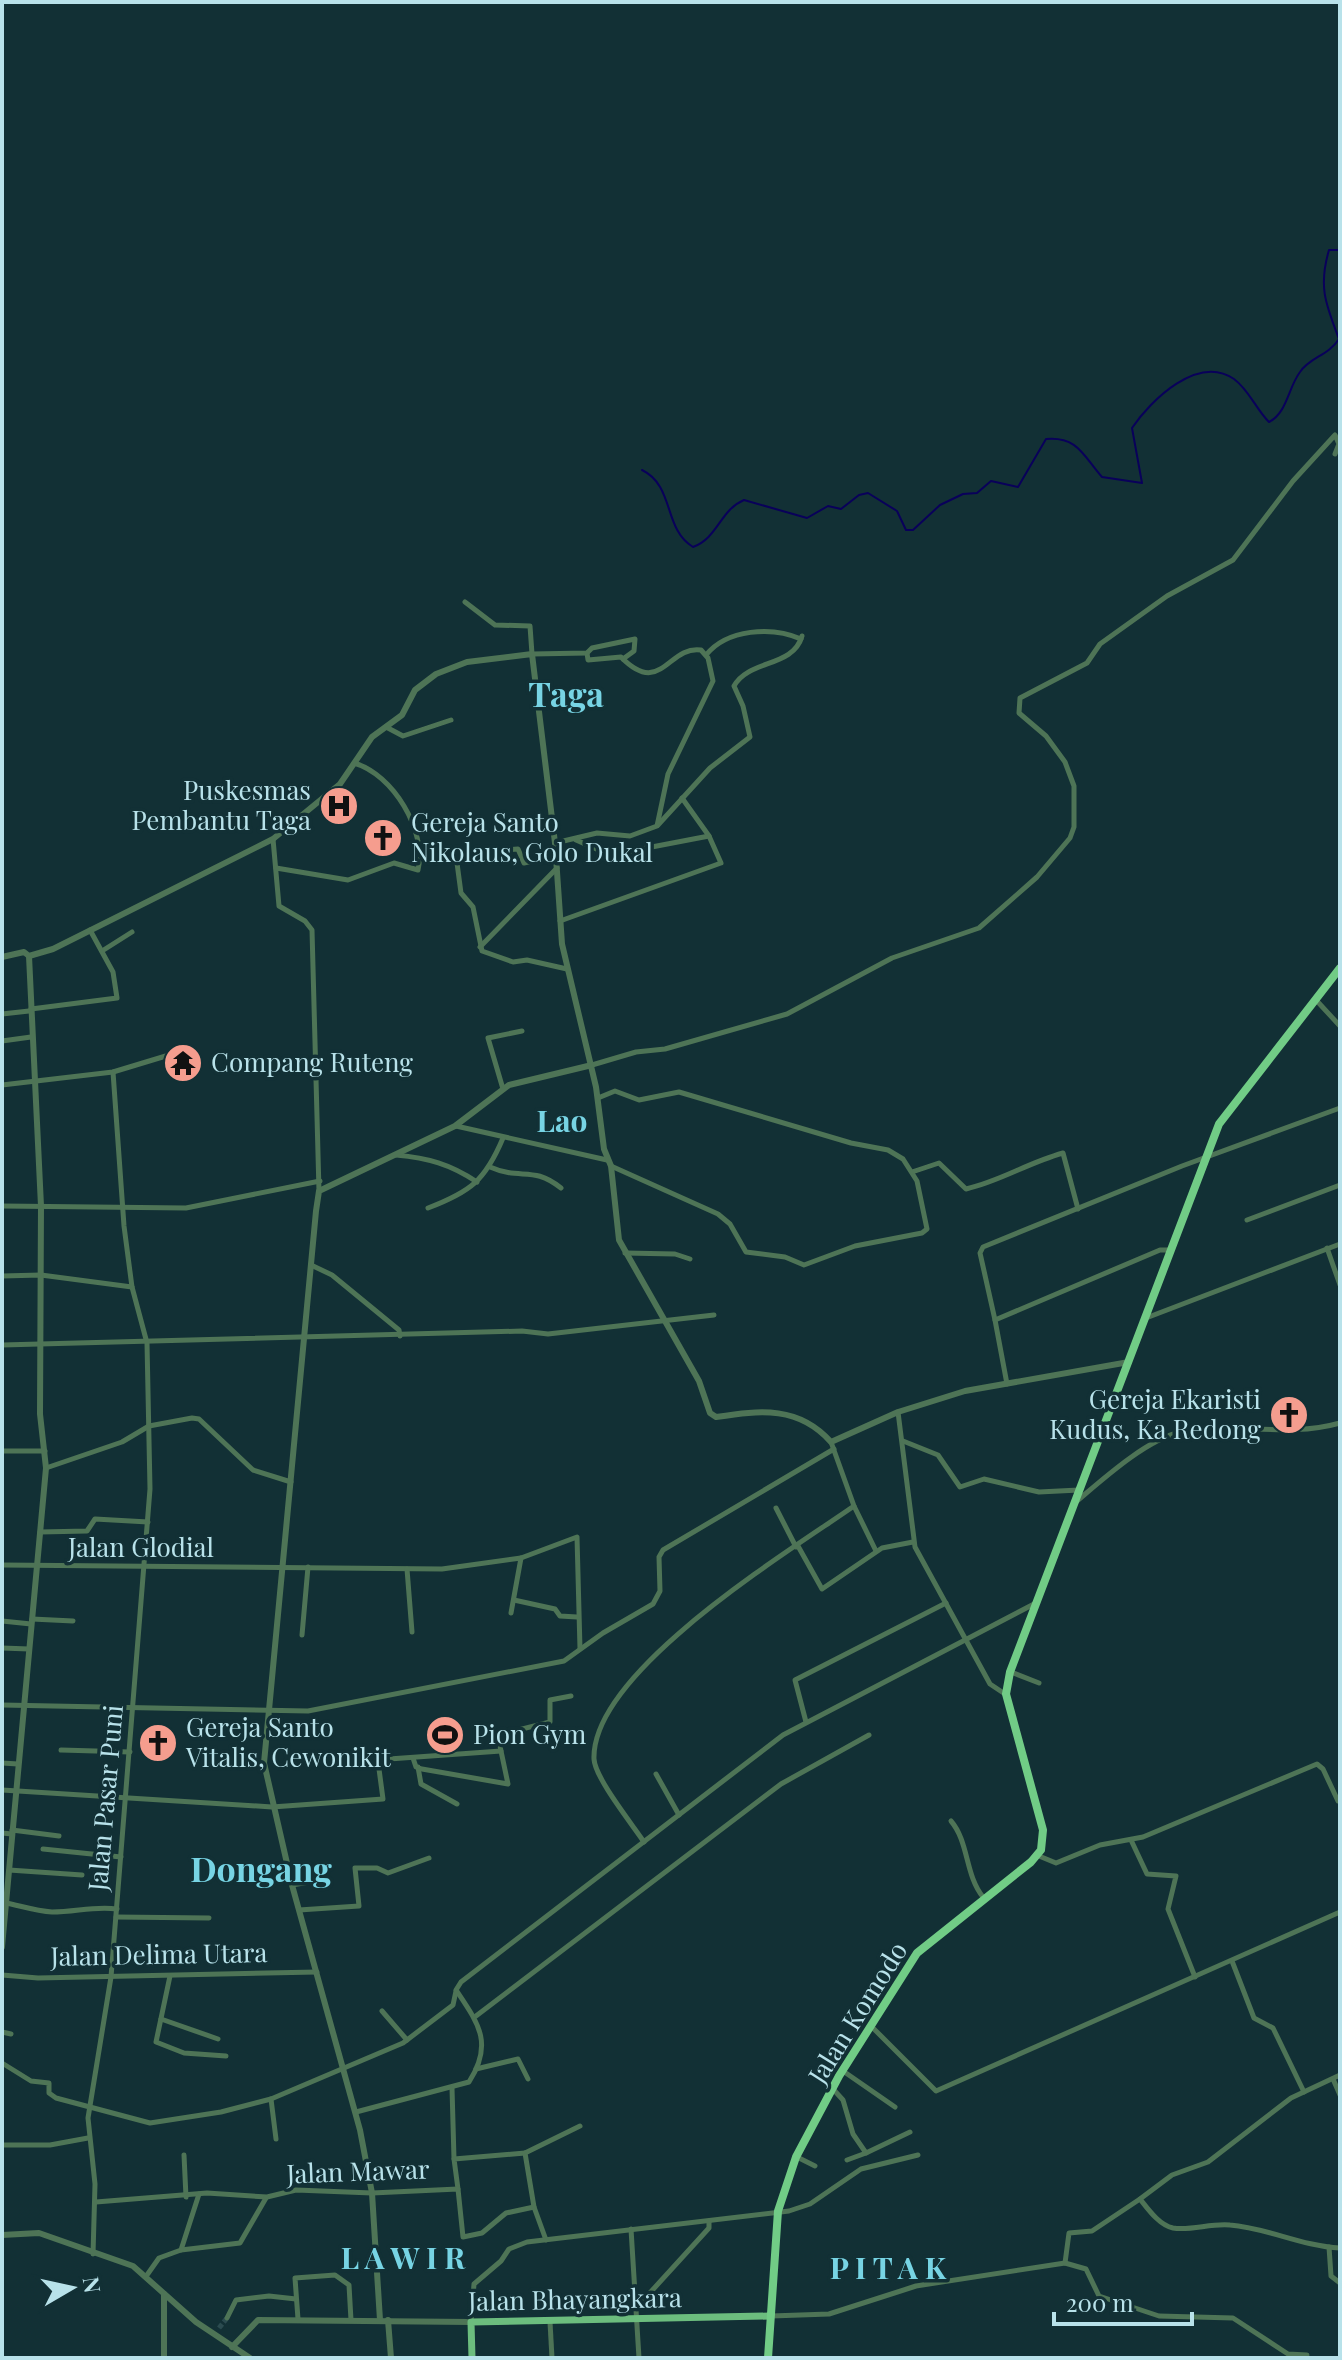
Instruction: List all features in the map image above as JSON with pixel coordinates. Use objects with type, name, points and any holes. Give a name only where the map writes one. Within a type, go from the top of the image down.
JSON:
[{"type":"highway","points":[[1039,1856],[1043,1830],[1006,1694],[1010,1672],[1225,1113],[1340,968]]},
{"type":"highway","name":"Jalan Komodo","points":[[768,2358],[778,2211],[796,2157],[843,2071],[917,1953],[983,1897],[1039,1856]]},
{"type":"main road","name":"Jalan Bhayangkara","points":[[471,2322],[770,2316]]},
{"type":"main road","points":[[471,2322],[472,2358]]},
{"type":"street","points":[[319,1191],[455,1126],[503,1089],[526,1079],[636,1052],[665,1049],[787,1014],[892,958],[979,928],[1037,877],[1070,838],[1074,827],[1072,778],[1050,740],[1019,713],[1020,698],[1087,663],[1100,644],[1167,596],[1233,560],[1293,481],[1335,435],[1339,444],[1335,454]]},
{"type":"street","points":[[465,602],[495,625],[530,626],[567,969],[592,1065],[619,1240],[624,1253],[699,1381],[712,1416],[792,1414],[809,1422],[833,1445],[854,1506],[876,1551]]},
{"type":"street","points":[[555,843],[597,833],[630,836],[657,826],[710,768],[751,735],[734,686],[741,675],[792,653],[802,638],[770,631],[724,638],[706,655]]},
{"type":"street","points":[[29,956],[53,949],[273,839],[328,796],[367,744],[402,715],[417,688],[447,668],[467,662],[532,654],[587,653],[592,648],[635,639],[634,651],[623,659],[588,660],[587,653]]},
{"type":"street","points":[[623,659],[632,669],[648,672],[663,670],[690,650],[706,655]]},
{"type":"street","points":[[657,826],[668,774],[713,681],[706,655]]},
{"type":"street","points":[[386,727],[403,736],[451,720]]},
{"type":"street","points":[[276,868],[348,880],[394,863],[416,871],[419,843],[401,802],[370,768],[354,763]]},
{"type":"street","points":[[560,921],[720,864],[722,860],[709,836],[682,798]]},
{"type":"street","points":[[575,839],[610,855],[709,836]]},
{"type":"street","points":[[273,839],[279,906],[305,921],[312,930],[320,1181],[280,1569],[264,1763],[292,1885],[356,2112],[372,2193],[378,2275],[391,2358]]},
{"type":"street","points":[[419,843],[437,848],[457,863],[461,893],[475,912],[480,947],[485,953],[513,962],[527,960],[567,969]]},
{"type":"street","points":[[473,852],[518,849],[524,863],[557,856]]},
{"type":"street","points":[[480,947],[557,868]]},
{"type":"street","points":[[2,1014],[116,999],[115,977],[89,930]]},
{"type":"street","points":[[102,951],[132,932]]},
{"type":"street","points":[[2,957],[24,952],[29,956]]},
{"type":"street","points":[[2,1947],[46,1468],[40,1414],[41,1206],[29,1010],[29,956]]},
{"type":"street","points":[[1315,999],[1340,1026]]},
{"type":"street","points":[[503,1089],[488,1038],[522,1031]]},
{"type":"street","points":[[2,1041],[31,1037]]},
{"type":"street","points":[[2,1085],[113,1072],[173,1056]]},
{"type":"street","name":"Jalan Pasar Puni","points":[[93,2254],[96,2202],[88,2138],[89,2109],[111,1977],[148,1522],[147,1343],[132,1287],[113,1072]]},
{"type":"street","points":[[455,1126],[609,1163],[723,1218],[746,1252],[785,1257],[804,1265],[855,1246],[924,1232],[926,1217],[916,1171],[888,1150],[851,1143],[681,1092],[639,1100],[615,1091],[598,1098]]},
{"type":"street","points":[[1007,1384],[981,1250],[1078,1209],[1340,1108]]},
{"type":"street","points":[[428,1208],[463,1195],[477,1182],[490,1167],[503,1138]]},
{"type":"street","points":[[916,1171],[941,1163],[966,1189],[1003,1179],[1017,1167],[1063,1153],[1078,1209]]},
{"type":"street","points":[[395,1155],[433,1159],[453,1166],[477,1182]]},
{"type":"street","points":[[490,1167],[510,1176],[538,1173],[561,1188]]},
{"type":"street","points":[[2,1206],[123,1204],[190,1207],[320,1181]]},
{"type":"street","points":[[1247,1220],[1340,1185]]},
{"type":"street","points":[[1145,1319],[1340,1244]]},
{"type":"street","points":[[1327,1248],[1340,1285]]},
{"type":"street","points":[[995,1320],[1160,1250],[1172,1250]]},
{"type":"street","points":[[624,1253],[675,1254],[690,1259]]},
{"type":"street","points":[[311,1265],[332,1275],[399,1330],[400,1336]]},
{"type":"street","points":[[2,1276],[41,1275],[132,1287]]},
{"type":"street","points":[[2,1345],[522,1331],[548,1334],[714,1315]]},
{"type":"street","points":[[2,1705],[133,1710],[308,1711],[378,1700],[564,1661],[580,1647],[653,1604],[660,1591],[659,1557],[663,1550],[833,1445],[898,1412],[965,1391],[1129,1362]]},
{"type":"street","points":[[898,1412],[913,1542],[990,1684],[1006,1694]]},
{"type":"street","points":[[46,1468],[122,1442],[149,1426],[171,1419],[199,1419],[253,1470],[291,1482]]},
{"type":"street","points":[[1077,1501],[1114,1470],[1177,1432],[1296,1432],[1340,1423]]},
{"type":"street","points":[[903,1441],[938,1455],[960,1487],[984,1479],[1039,1492],[1080,1490]]},
{"type":"street","points":[[2,1451],[46,1451]]},
{"type":"street","points":[[644,1842],[594,1763],[596,1744],[614,1704],[650,1660],[699,1614],[854,1506]]},
{"type":"street","points":[[776,1508],[822,1589],[876,1551],[913,1542]]},
{"type":"street","points":[[40,1532],[87,1531],[95,1519],[148,1522]]},
{"type":"street","name":"Jalan Glodial","points":[[2,1565],[37,1568],[442,1569],[521,1558],[571,1538],[578,1539],[577,1617]]},
{"type":"street","points":[[511,1613],[521,1558]]},
{"type":"street","points":[[302,1635],[308,1567]]},
{"type":"street","points":[[407,1569],[412,1632]]},
{"type":"street","points":[[514,1600],[555,1609],[560,1616],[577,1617],[580,1647]]},
{"type":"street","points":[[2,2063],[31,2081],[47,2082],[50,2095],[89,2109],[161,2123],[271,2099],[344,2069],[407,2040],[453,2005],[456,1990],[464,1978],[783,1735],[1039,1602]]},
{"type":"street","points":[[806,1722],[795,1680],[946,1603]]},
{"type":"street","points":[[2,1621],[73,1621]]},
{"type":"street","points":[[2,1648],[29,1649]]},
{"type":"street","points":[[1010,1672],[1039,1683]]},
{"type":"street","points":[[418,1767],[508,1784],[498,1735],[550,1722],[550,1700],[571,1696]]},
{"type":"street","points":[[476,2016],[781,1784],[869,1735]]},
{"type":"street","points":[[61,1750],[130,1752]]},
{"type":"street","points":[[2,1790],[272,1807],[383,1799],[381,1764],[389,1759],[501,1751]]},
{"type":"street","points":[[413,1758],[421,1784],[457,1804]]},
{"type":"street","points":[[2,1763],[18,1764]]},
{"type":"street","points":[[1039,1856],[1056,1863],[1100,1845],[1131,1840],[1317,1764],[1323,1769],[1338,1801]]},
{"type":"street","points":[[656,1774],[679,1815]]},
{"type":"street","points":[[951,1821],[959,1832],[974,1885],[983,1897]]},
{"type":"street","points":[[2,1833],[59,1836]]},
{"type":"street","points":[[1131,1840],[1147,1874],[1176,1876],[1168,1909],[1195,1977]]},
{"type":"street","points":[[43,1849],[121,1857]]},
{"type":"street","points":[[299,1910],[359,1906],[355,1868],[388,1873],[429,1858]]},
{"type":"street","points":[[9,1870],[82,1875]]},
{"type":"street","points":[[292,1885],[321,1880]]},
{"type":"street","points":[[6,1903],[47,1912],[85,1910],[95,1906],[117,1909]]},
{"type":"street","points":[[870,2026],[936,2091],[1340,1912]]},
{"type":"street","points":[[116,1917],[209,1918]]},
{"type":"street","points":[[1232,1961],[1254,2018],[1273,2028],[1304,2092]]},
{"type":"street","name":"Jalan Delima Utara","points":[[2,1975],[38,1978],[318,1972]]},
{"type":"street","points":[[170,1976],[156,2043],[184,2053],[226,2056]]},
{"type":"street","points":[[356,2112],[467,2084],[476,2069],[482,2037],[476,2016],[456,1990]]},
{"type":"street","points":[[382,2011],[407,2040]]},
{"type":"street","points":[[161,2019],[218,2039]]},
{"type":"street","points":[[2,2032],[11,2034]]},
{"type":"street","points":[[476,2069],[517,2059],[528,2079]]},
{"type":"street","points":[[843,2071],[895,2107]]},
{"type":"street","points":[[1065,2263],[1069,2233],[1092,2231],[1172,2175],[1208,2162],[1233,2140],[1304,2092],[1340,2075]]},
{"type":"street","points":[[1333,2079],[1340,2095]]},
{"type":"street","points":[[452,2088],[458,2189]]},
{"type":"street","points":[[833,2089],[843,2100],[853,2134],[866,2153]]},
{"type":"street","points":[[271,2099],[276,2139]]},
{"type":"street","points":[[454,2159],[525,2153],[580,2126]]},
{"type":"street","points":[[847,2160],[910,2132]]},
{"type":"street","points":[[2,2145],[50,2145],[88,2138]]},
{"type":"street","points":[[525,2153],[534,2207],[546,2240]]},
{"type":"street","points":[[184,2155],[186,2197]]},
{"type":"street","points":[[471,2322],[474,2284],[501,2261],[509,2249],[546,2240],[709,2221],[810,2204],[861,2169],[918,2155]]},
{"type":"street","points":[[796,2157],[815,2166]]},
{"type":"street","name":"Jalan Mawar","points":[[96,2202],[186,2197],[199,2193],[267,2197],[296,2190],[372,2193],[458,2189],[465,2238],[482,2233],[506,2213],[534,2207]]},
{"type":"street","points":[[181,2250],[199,2193]]},
{"type":"street","points":[[147,2275],[159,2258],[181,2250],[239,2244],[267,2197]]},
{"type":"street","points":[[1140,2199],[1162,2222],[1174,2228],[1226,2224],[1277,2234],[1311,2247],[1340,2248]]},
{"type":"street","points":[[637,2308],[709,2228],[709,2221]]},
{"type":"street","points":[[631,2229],[639,2358]]},
{"type":"street","points":[[2,2235],[39,2233],[133,2266],[147,2275],[178,2307],[250,2358]]},
{"type":"street","points":[[1329,2247],[1331,2276],[1340,2283]]},
{"type":"street","points":[[770,2316],[829,2314],[916,2286],[1065,2263],[1086,2269],[1099,2296],[1159,2316],[1233,2318],[1288,2354],[1307,2355]]},
{"type":"street","points":[[298,2319],[295,2278],[337,2275],[349,2285],[351,2320]]},
{"type":"street","points":[[164,2294],[164,2358]]},
{"type":"street","points":[[227,2318],[236,2300],[269,2296],[296,2299]]},
{"type":"street","points":[[166,2311],[178,2307]]},
{"type":"street","name":"Jalan Bhayangkara","points":[[232,2347],[255,2321],[471,2322]]},
{"type":"street","points":[[550,2322],[552,2358]]},
{"type":"waterway","points":[[642,470],[660,486],[677,530],[693,547],[708,537],[729,510],[744,500],[807,518],[828,506],[841,509],[859,495],[868,493],[897,511],[906,530],[913,530],[940,505],[963,494],[977,493],[991,481],[1018,487],[1046,439],[1073,444],[1102,477],[1142,483],[1132,428],[1163,394],[1191,376],[1206,372],[1220,373],[1239,383],[1269,422],[1280,413],[1300,372],[1339,339],[1327,306],[1324,275],[1329,250],[1340,250]]},
{"type":"tunnel","points":[[219,2328],[227,2318]]},
{"type":"place","name":"Puskesmas Pembantu Taga","points":[[339,806]]},
{"type":"place","name":"Gereja Santo Nikolaus, Golo Dukal","points":[[383,838]]},
{"type":"place","name":"Compang Ruteng","points":[[183,1063]]},
{"type":"place","name":"Gereja Ekaristi Kudus, Ka Redong","points":[[1289,1415]]},
{"type":"place","name":"Pion Gym","points":[[445,1735]]},
{"type":"place","name":"Gereja Santo Vitalis, Cewonikit","points":[[158,1743]]},
{"type":"district","name":"Taga","points":[[566,695]]},
{"type":"district","name":"Lao","points":[[562,1122]]},
{"type":"district","name":"Dongang","points":[[261,1870]]},
{"type":"district","name":"L A W I R","points":[[403,2259]]},
{"type":"district","name":"P I T A K","points":[[888,2269]]}]
